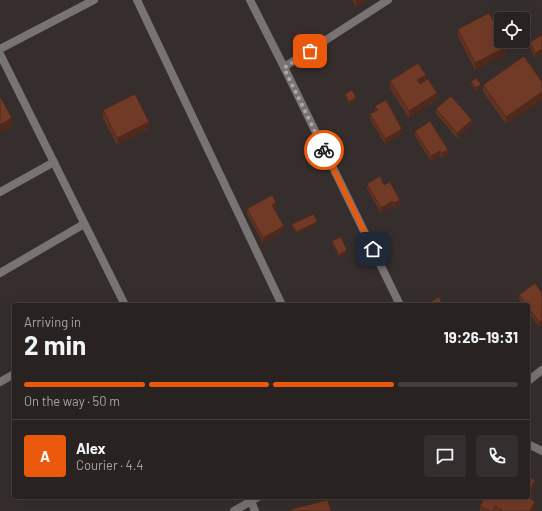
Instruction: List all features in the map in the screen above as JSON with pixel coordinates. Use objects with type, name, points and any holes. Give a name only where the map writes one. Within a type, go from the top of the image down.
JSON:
[{"type":"street","points":[[0,49],[94,0]]},
{"type":"street","points":[[136,0],[281,303]]},
{"type":"street","points":[[250,0],[399,303]]},
{"type":"street","points":[[284,68],[388,0]]},
{"type":"street","points":[[0,54],[124,303]]},
{"type":"street","points":[[0,192],[54,162]]},
{"type":"street","points":[[0,273],[84,224]]},
{"type":"street","points":[[530,379],[542,370]]},
{"type":"street","points":[[0,382],[12,375]]},
{"type":"street","points":[[530,445],[542,451]]},
{"type":"street","points":[[234,511],[255,499],[255,511]]},
{"type":"building","points":[[489,13],[494,23],[494,48],[504,48],[475,63],[458,29]]},
{"type":"building","points":[[542,35],[542,49],[535,53],[530,42]]},
{"type":"building","points":[[524,56],[542,82],[542,92],[506,117],[483,85]]},
{"type":"building","points":[[418,63],[426,75],[417,80],[420,84],[428,79],[437,93],[409,111],[390,81]]},
{"type":"building","points":[[476,78],[481,84],[476,88],[471,82]]},
{"type":"building","points":[[352,90],[356,97],[349,102],[345,94]]},
{"type":"building","points":[[135,94],[149,122],[117,138],[103,110]]},
{"type":"building","points":[[0,96],[12,118],[0,125]]},
{"type":"building","points":[[451,96],[472,120],[457,133],[436,109]]},
{"type":"building","points":[[386,100],[402,129],[385,139],[370,114],[378,110],[375,106]]},
{"type":"building","points":[[430,121],[448,150],[442,153],[440,151],[431,156],[415,131]]},
{"type":"building","points":[[380,176],[384,185],[390,182],[400,200],[394,203],[393,201],[381,208],[367,184]]},
{"type":"building","points":[[272,195],[276,202],[272,205],[284,226],[263,238],[247,209]]},
{"type":"building","points":[[314,214],[317,222],[296,232],[292,224]]},
{"type":"building","points":[[341,237],[347,250],[339,255],[332,241]]},
{"type":"building","points":[[535,283],[542,293],[542,320],[539,322],[530,310],[530,303],[525,303],[519,295]]},
{"type":"building","points":[[439,297],[442,303],[433,303],[432,301]]},
{"type":"building","points":[[530,478],[535,480],[530,490]]},
{"type":"building","points":[[530,498],[535,501],[530,511],[501,511],[502,510],[495,506],[493,511],[490,511],[480,506],[484,499]]},
{"type":"building","points":[[328,500],[331,511],[292,511],[292,509]]},
{"type":"way so far","points":[[310,51],[284,68],[324,150]]},
{"type":"route","points":[[324,150],[373,249]]}]
